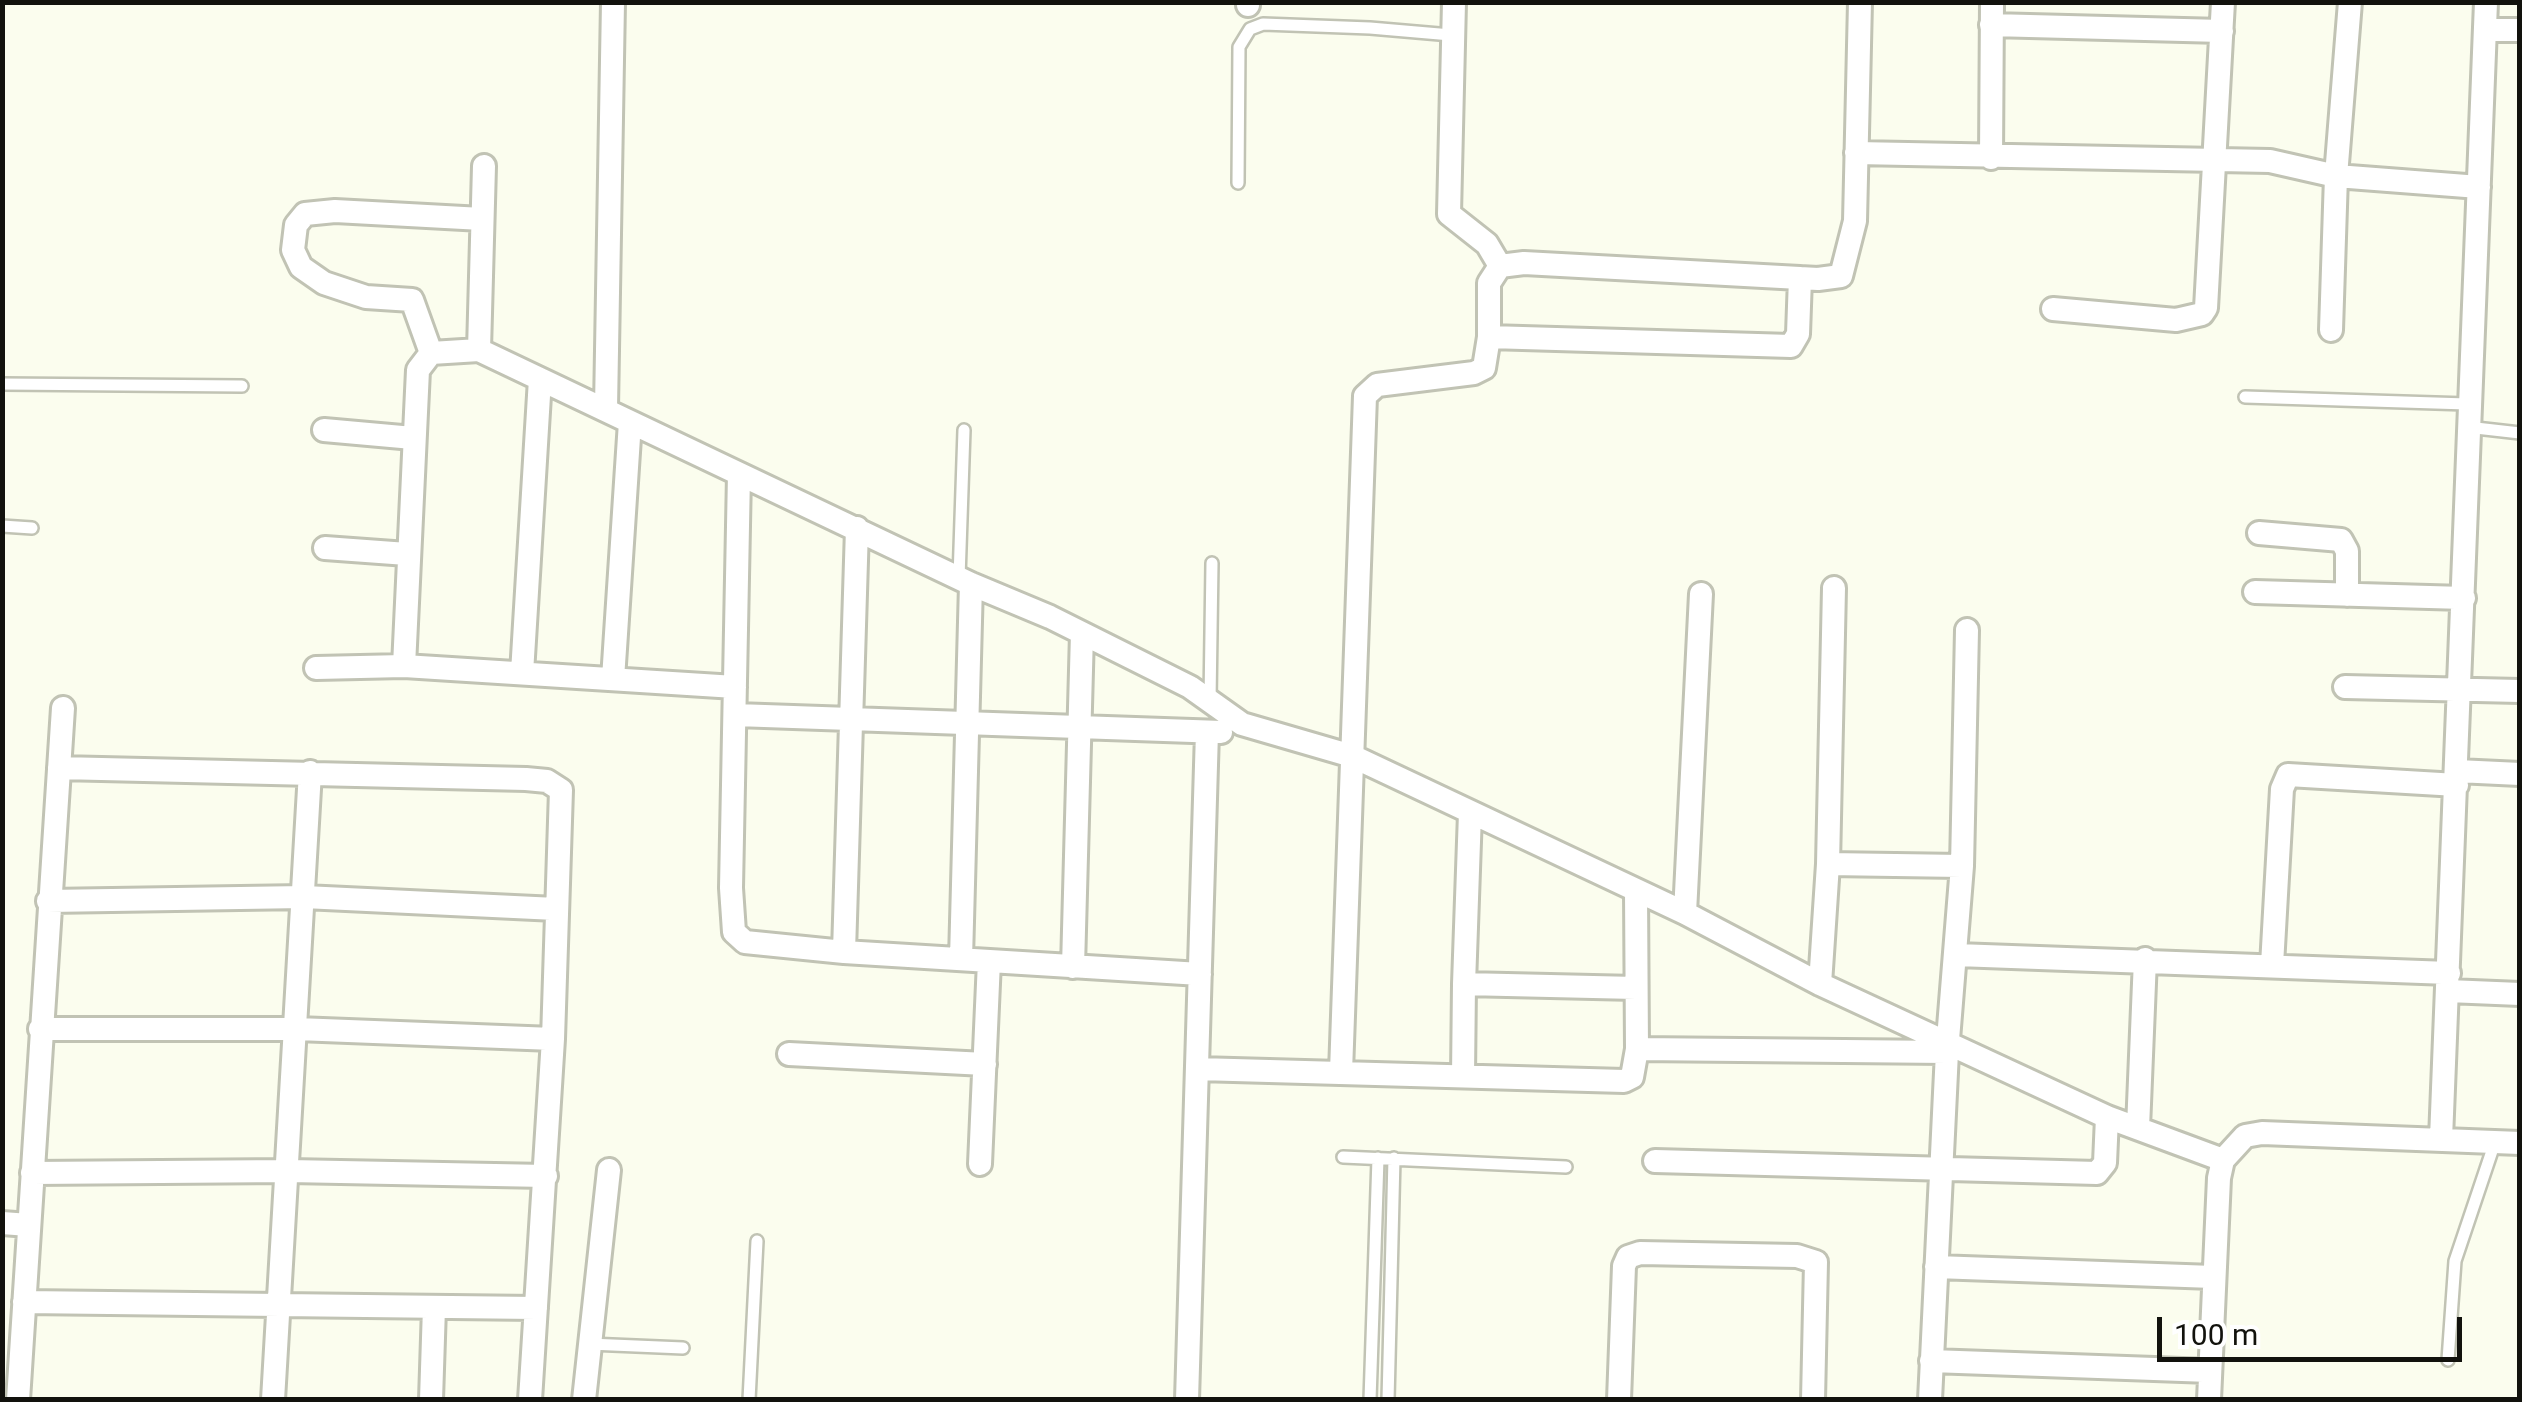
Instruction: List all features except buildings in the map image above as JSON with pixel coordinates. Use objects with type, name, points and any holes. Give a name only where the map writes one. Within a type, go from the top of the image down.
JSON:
[{"type":"street","points":[[606,408],[613,2]]},
{"type":"street","points":[[1454,2],[1450,35],[1449,214],[1487,244],[1500,266]]},
{"type":"street","points":[[1341,1072],[1365,396],[1377,385],[1400,380],[1474,374],[1488,361],[1489,283],[1500,266],[1524,262],[1800,278],[1841,276],[1854,220],[1860,2]]},
{"type":"street","points":[[2053,309],[2176,320],[2202,314],[2208,296],[2223,2]]},
{"type":"street","points":[[2330,330],[2336,176],[2350,2]]},
{"type":"street","points":[[2441,1139],[2486,2]]},
{"type":"street","points":[[1991,158],[1991,14],[2222,31]]},
{"type":"street","points":[[2485,30],[2520,30]]},
{"type":"street","points":[[1856,153],[2287,162],[2336,176],[2480,187]]},
{"type":"street","points":[[478,350],[484,166]]},
{"type":"street","points":[[432,353],[412,300],[366,298],[324,284],[301,267],[292,250],[296,225],[305,214],[335,210],[482,219]]},
{"type":"street","points":[[1490,337],[1791,346],[1798,334],[1800,278]]},
{"type":"street","points":[[404,666],[418,370],[432,353],[478,350],[1082,634],[1210,701],[1230,718],[1259,730]]},
{"type":"street","points":[[522,673],[540,379]]},
{"type":"street","points":[[613,680],[630,422]]},
{"type":"street","points":[[324,430],[413,438]]},
{"type":"street","points":[[740,474],[730,888],[734,932],[745,942],[844,952],[1200,974]]},
{"type":"street","points":[[844,952],[857,528]]},
{"type":"street","points":[[2259,533],[2341,540],[2347,551],[2348,595]]},
{"type":"street","points":[[324,548],[408,554]]},
{"type":"street","points":[[961,959],[965,581]]},
{"type":"street","points":[[1820,984],[1828,864],[1834,588]]},
{"type":"street","points":[[2255,592],[2464,598]]},
{"type":"street","points":[[1685,913],[1701,594]]},
{"type":"street","points":[[1930,1400],[1947,1048],[1962,866],[1968,630]]},
{"type":"street","points":[[1073,967],[1082,634]]},
{"type":"street","points":[[316,668],[404,666],[736,688]]},
{"type":"street","points":[[2345,687],[2520,691]]},
{"type":"street","points":[[18,1400],[12,1334],[24,1302],[63,708]]},
{"type":"street","points":[[736,715],[1207,732],[1259,730],[1290,735],[1352,756],[1685,913],[1947,1048],[2107,1117],[2223,1160]]},
{"type":"street","points":[[1186,1400],[1207,732]]},
{"type":"street","points":[[59,768],[310,772],[555,784],[562,802],[554,1039],[530,1400]]},
{"type":"street","points":[[273,1400],[310,772]]},
{"type":"street","points":[[2272,965],[2282,789],[2288,775],[2457,778],[2520,774]]},
{"type":"street","points":[[1463,1076],[1470,814]]},
{"type":"street","points":[[1828,864],[1962,866]]},
{"type":"street","points":[[1198,1069],[1624,1081],[1632,1077],[1637,1049],[1636,892]]},
{"type":"street","points":[[48,901],[304,897],[556,909]]},
{"type":"street","points":[[1956,956],[2272,965],[2449,982],[2520,994]]},
{"type":"street","points":[[2138,1128],[2146,959]]},
{"type":"street","points":[[980,1164],[989,961]]},
{"type":"street","points":[[1464,984],[1636,988]]},
{"type":"street","points":[[40,1029],[297,1029],[554,1039]]},
{"type":"street","points":[[1637,1049],[1947,1048]]},
{"type":"street","points":[[789,1054],[984,1064]]},
{"type":"street","points":[[1655,1161],[2097,1172],[2105,1163],[2107,1117]]},
{"type":"street","points":[[2209,1400],[2212,1276],[2223,1160],[2244,1136],[2262,1133],[2520,1143]]},
{"type":"street","points":[[584,1400],[609,1170]]},
{"type":"street","points":[[32,1173],[289,1171],[546,1176]]},
{"type":"street","points":[[2,1223],[29,1225]]},
{"type":"street","points":[[1619,1400],[1624,1266],[1628,1257],[1640,1253],[1797,1256],[1816,1262],[1813,1400]]},
{"type":"street","points":[[1936,1267],[2212,1276]]},
{"type":"street","points":[[24,1302],[536,1308]]},
{"type":"street","points":[[431,1400],[434,1307]]},
{"type":"street","points":[[1932,1361],[2210,1371]]},
{"type":"lane","points":[[1238,184],[1239,47],[1250,29],[1264,24],[1450,35]]},
{"type":"lane","points":[[2,384],[242,386]]},
{"type":"lane","points":[[2245,397],[2467,416],[2520,432]]},
{"type":"lane","points":[[964,430],[965,581]]},
{"type":"lane","points":[[2,526],[32,528]]},
{"type":"lane","points":[[1210,701],[1212,564]]},
{"type":"lane","points":[[2448,1360],[2455,1261],[2495,1142]]},
{"type":"lane","points":[[1343,1157],[1566,1166]]},
{"type":"lane","points":[[1370,1400],[1378,1158]]},
{"type":"lane","points":[[1388,1400],[1394,1158]]},
{"type":"lane","points":[[749,1400],[757,1241]]},
{"type":"lane","points":[[589,1344],[683,1348]]}]
